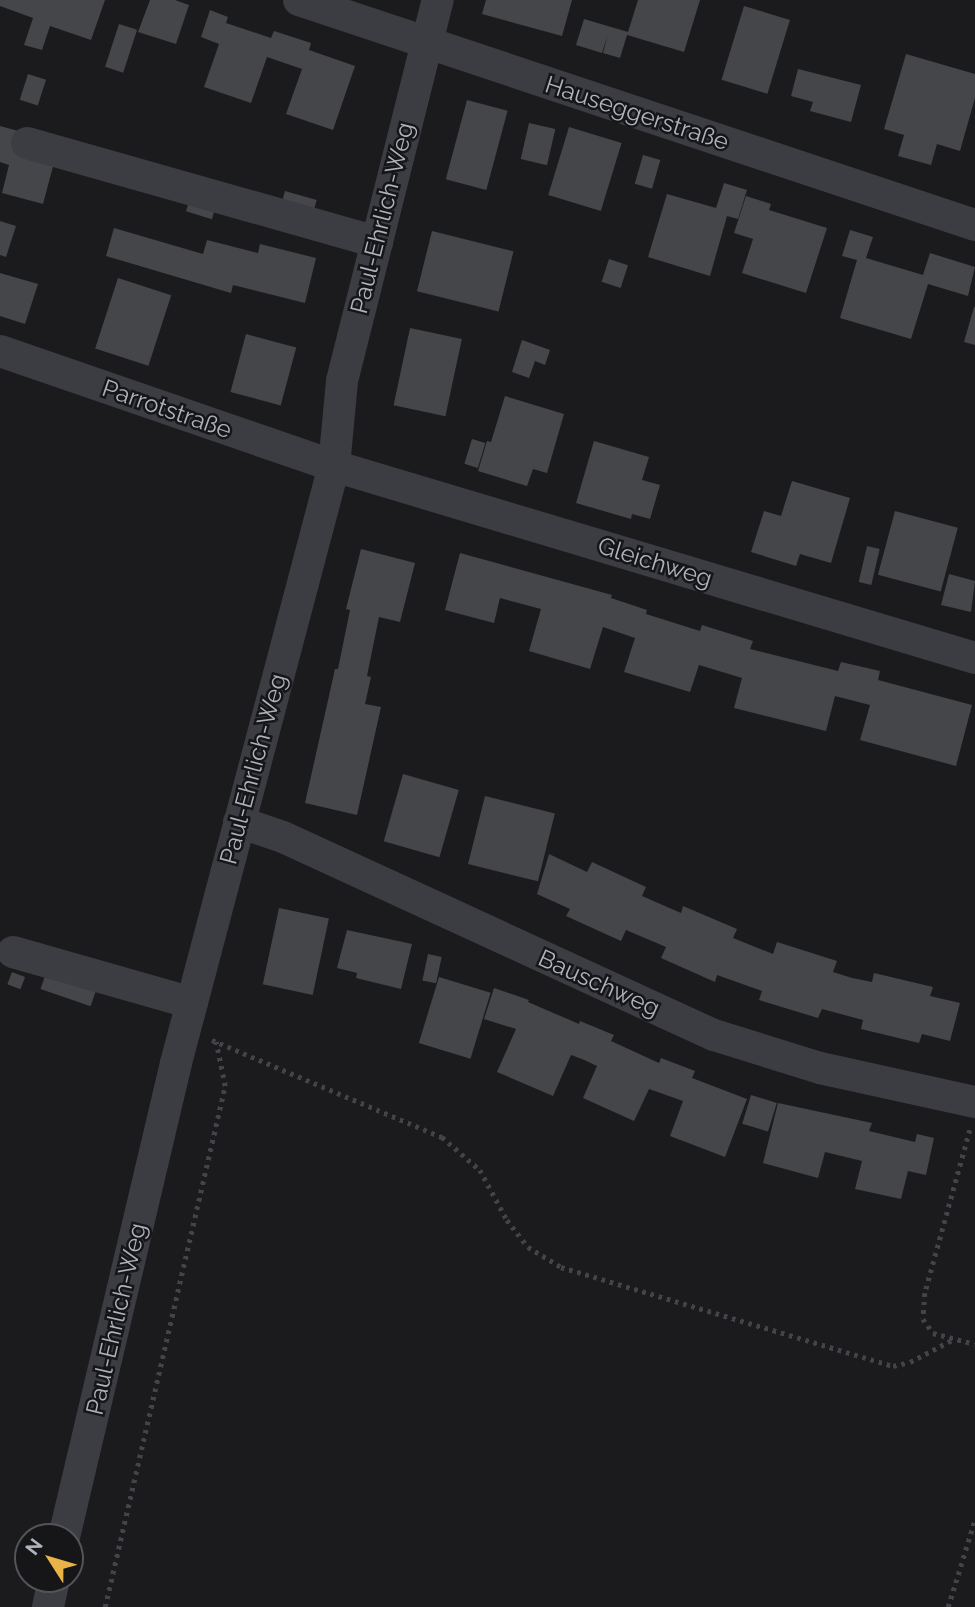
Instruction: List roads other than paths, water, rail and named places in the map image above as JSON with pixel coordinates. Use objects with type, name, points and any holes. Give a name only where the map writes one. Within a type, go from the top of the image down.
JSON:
[{"type":"street","name":"Hauseggerstraße","points":[[299,0],[975,225]]},
{"type":"street","name":"Paul-Ehrlich-Weg","points":[[67,1523],[188,1017],[334,466],[342,381],[438,0]]},
{"type":"street","points":[[27,143],[377,242]]},
{"type":"street","name":"Parrotstraße","points":[[0,351],[334,466]]},
{"type":"street","name":"Gleichweg","points":[[334,466],[975,658]]},
{"type":"street","name":"Bauschweg","points":[[239,822],[283,837],[714,1035],[973,1113]]},
{"type":"street","points":[[13,952],[188,1017]]}]
